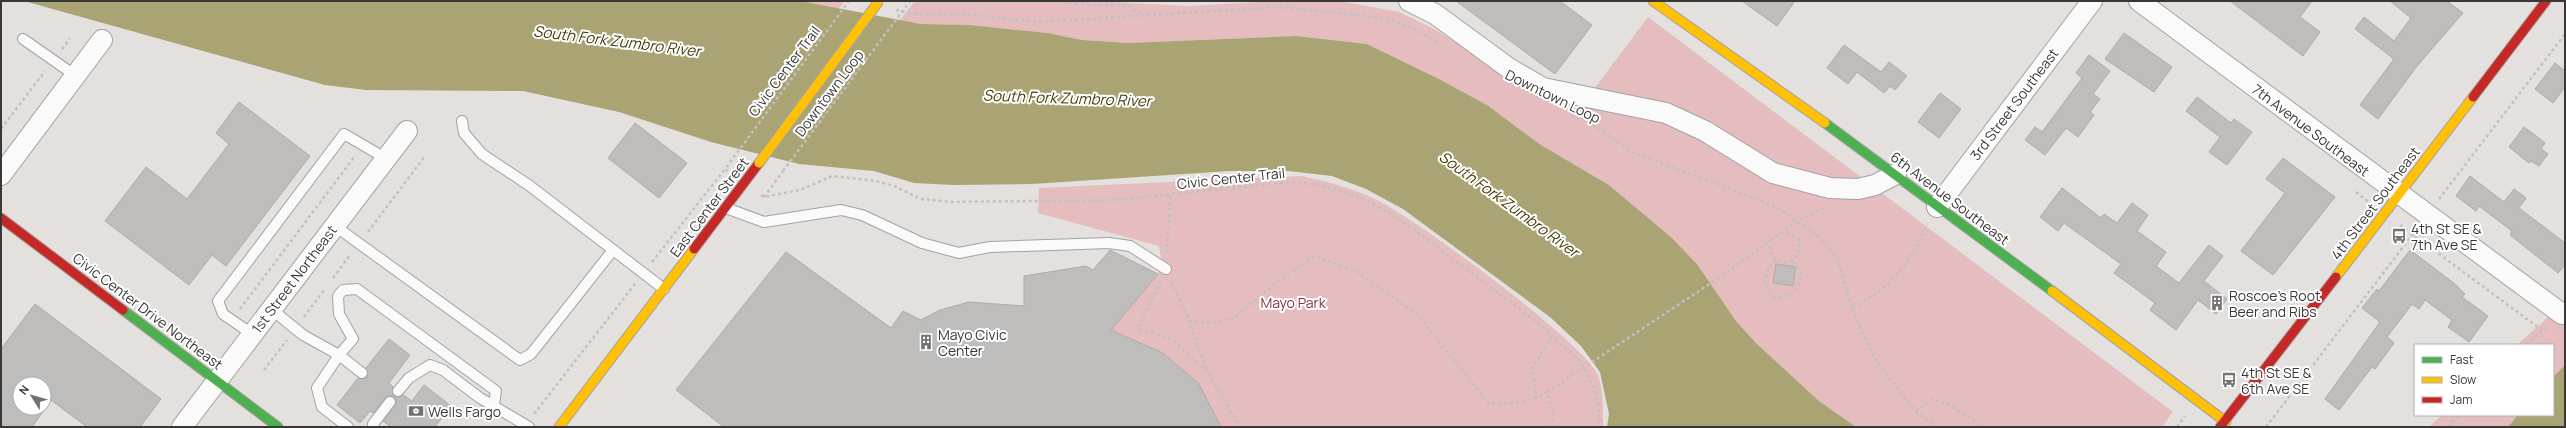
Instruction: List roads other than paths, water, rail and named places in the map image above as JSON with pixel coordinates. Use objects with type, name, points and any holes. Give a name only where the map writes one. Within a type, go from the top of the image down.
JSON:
[{"type":"street","name":"East Center Street","points":[[559,427],[726,208],[879,1]]},
{"type":"street","points":[[1408,1],[1435,14],[1510,69],[1543,88],[1666,112],[1705,130],[1773,173],[1830,188],[1858,189],[1875,185],[1896,174]]},
{"type":"street","name":"6th Avenue Southeast","points":[[1653,1],[1896,174],[1937,207],[2224,425]]},
{"type":"street","name":"3rd Street Southeast","points":[[1937,207],[2092,1]]},
{"type":"street","name":"7th Avenue Southeast","points":[[2139,1],[2562,314]]},
{"type":"street","name":"4th Street Southeast","points":[[2224,425],[2546,1]]},
{"type":"street","points":[[1,175],[102,40]]},
{"type":"street","name":"1st Street Northeast","points":[[182,427],[407,132]]},
{"type":"street","name":"Civic Center Drive Northeast","points":[[1,218],[278,427]]},
{"type":"lane","points":[[22,39],[76,76]]},
{"type":"lane","points":[[462,121],[464,133],[482,154],[530,186],[664,289]]},
{"type":"lane","points":[[252,334],[231,321],[223,314],[218,301],[344,134],[364,144],[387,159]]},
{"type":"lane","points":[[726,208],[764,222],[842,210],[862,215],[922,243],[959,253],[990,248],[1109,243],[1130,246],[1166,269]]},
{"type":"lane","points":[[335,226],[520,360],[531,354],[613,250]]},
{"type":"lane","points":[[348,427],[322,407],[317,388],[339,355],[353,339],[339,314],[338,296],[343,290],[358,289],[496,391],[494,404]]},
{"type":"lane","points":[[271,309],[296,328],[339,355],[362,373]]},
{"type":"lane","points":[[398,391],[409,378],[430,365],[443,370],[480,398],[494,404],[527,426]]},
{"type":"lane","points":[[374,427],[373,424],[390,402]]},
{"type":"water","name":"South Fork Zumbro River","points":[[24,1],[800,1],[921,24],[970,25],[1048,33],[1082,40],[1129,43],[1296,36],[1367,44],[1439,79],[1487,105],[1541,145],[1609,185],[1672,238],[1697,264],[1736,321],[1756,343],[1819,401],[1856,427],[1607,427],[1609,414],[1600,372],[1581,346],[1550,317],[1403,209],[1366,189],[1332,176],[1288,171],[1230,171],[1032,184],[954,185],[914,183],[874,171],[799,164],[711,142],[619,112],[523,91],[366,90],[325,85]]},
{"type":"water","points":[[2565,365],[2565,427],[2508,427],[2517,416],[2554,416],[2554,376]]},
{"type":"place","name":"4th St SE & 7th Ave SE","points":[[2399,236]]},
{"type":"place","name":"Roscoe's Root Beer and Ribs","points":[[2217,303]]},
{"type":"place","name":"Mayo Civic Center","points":[[926,342]]},
{"type":"place","name":"4th St SE & 6th Ave SE","points":[[2229,380]]},
{"type":"place","name":"Wells Fargo","points":[[416,411]]},
{"type":"park label","name":"Mayo Park","points":[[1293,302]]}]
